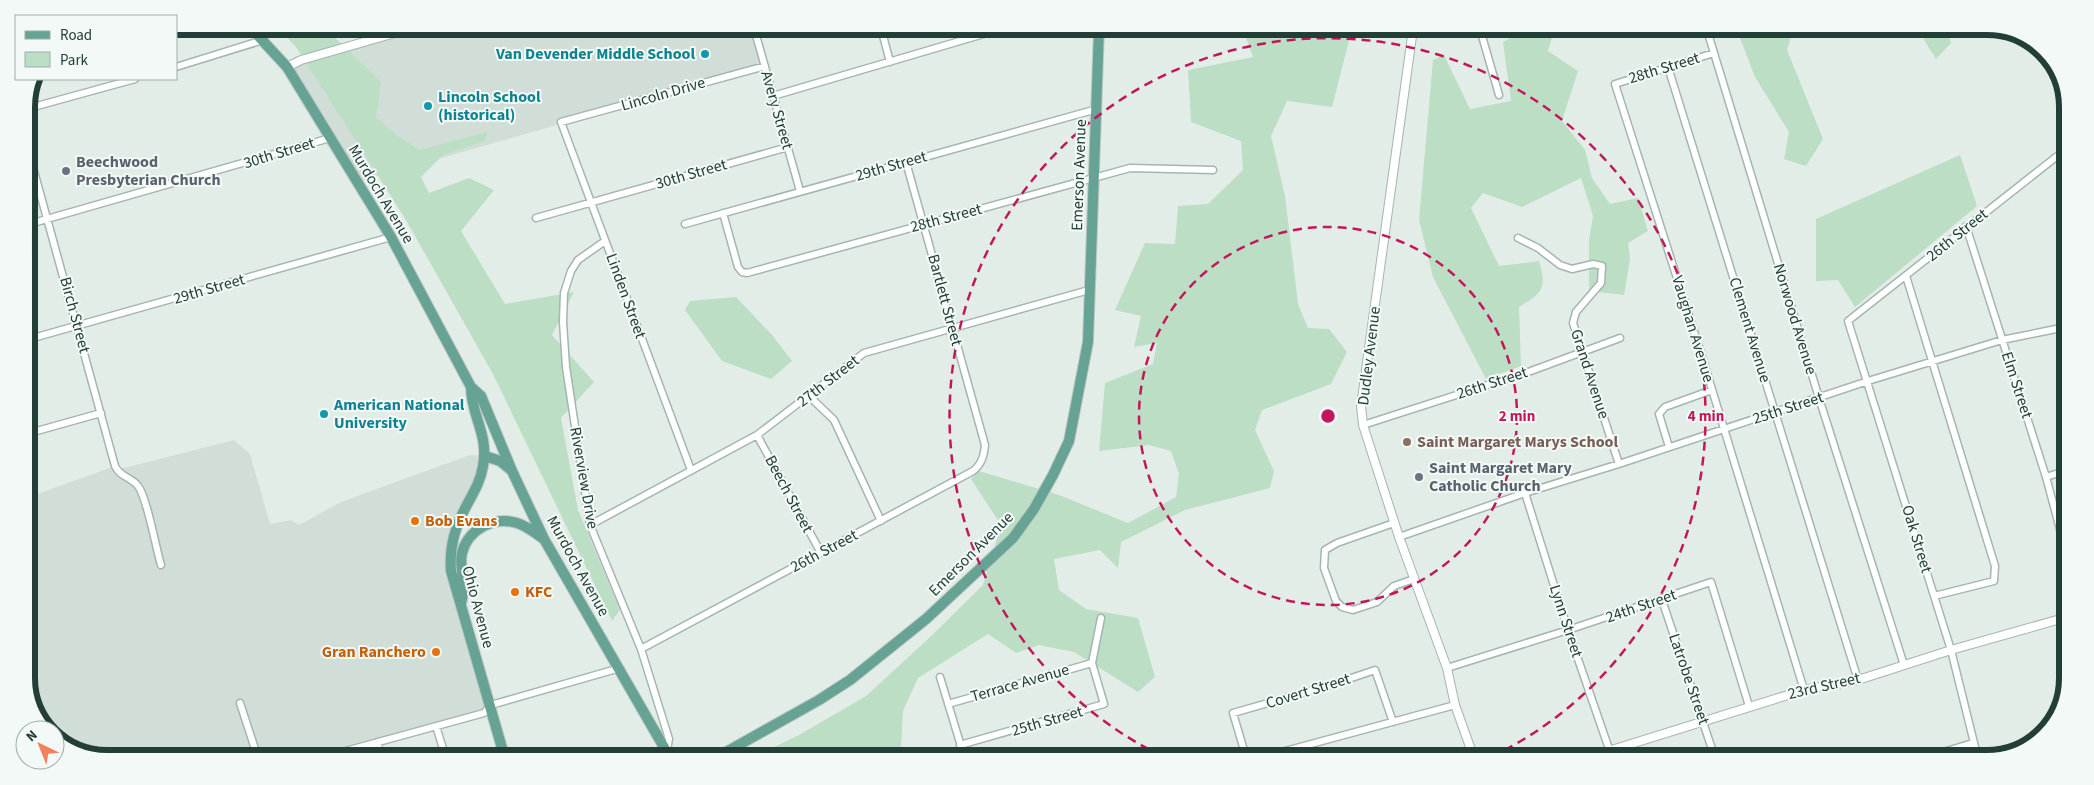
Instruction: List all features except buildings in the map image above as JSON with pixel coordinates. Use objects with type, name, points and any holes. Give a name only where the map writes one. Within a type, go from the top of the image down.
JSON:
[{"type":"main road","name":"Murdoch Avenue","points":[[258,35],[287,67],[391,237],[471,387],[480,396],[544,540],[666,750]]},
{"type":"main road","name":"Emerson Avenue","points":[[730,750],[819,700],[855,676],[926,619],[1013,538],[1034,509],[1053,475],[1069,440],[1087,350],[1100,35]]},
{"type":"main road","name":"Murdoch Avenue","points":[[471,387],[471,401],[479,420],[484,440]]},
{"type":"main road","name":"Ohio Avenue","points":[[484,440],[484,456],[480,478],[452,538],[450,553],[451,571],[503,750]]},
{"type":"main road","points":[[484,456],[500,461],[512,471]]},
{"type":"main road","points":[[460,605],[464,588],[461,570],[462,554],[471,536],[479,528],[487,524],[505,521],[526,527],[544,540]]},
{"type":"street","points":[[287,67],[300,60],[388,35]]},
{"type":"street","name":"Avery Street","points":[[756,35],[800,191]]},
{"type":"street","points":[[883,35],[890,62]]},
{"type":"street","points":[[773,96],[981,35]]},
{"type":"street","name":"Dudley Avenue","points":[[1412,35],[1361,406],[1362,425],[1394,524],[1447,668],[1455,705],[1471,750]]},
{"type":"street","points":[[1482,35],[1499,95]]},
{"type":"street","name":"Norwood Avenue","points":[[1709,35],[1904,665]]},
{"type":"street","points":[[178,66],[263,40]]},
{"type":"street","name":"28th Street","points":[[1615,84],[1714,52]]},
{"type":"street","name":"Lincoln Drive","points":[[561,122],[765,66]]},
{"type":"street","name":"Clement Avenue","points":[[1668,67],[1858,680]]},
{"type":"street","points":[[35,107],[131,80]]},
{"type":"street","name":"Vaughan Avenue","points":[[1615,84],[1724,428],[1804,690]]},
{"type":"street","name":"29th Street","points":[[685,224],[1096,109]]},
{"type":"street","name":"Linden Street","points":[[561,122],[691,470]]},
{"type":"street","name":"30th Street","points":[[35,223],[330,138]]},
{"type":"street","name":"30th Street","points":[[536,218],[788,147]]},
{"type":"street","name":"26th Street","points":[[1848,320],[1906,276],[1966,226],[2059,155]]},
{"type":"street","name":"Bartlett Street","points":[[906,162],[983,438]]},
{"type":"street","name":"28th Street","points":[[723,213],[738,267],[742,272],[747,273],[1130,168],[1213,170]]},
{"type":"street","name":"Birch Street","points":[[35,174],[118,472],[133,481],[142,493],[161,565]]},
{"type":"street","name":"Elm Street","points":[[1966,226],[2046,477],[2059,525]]},
{"type":"street","name":"29th Street","points":[[35,338],[391,237]]},
{"type":"street","name":"Grand Avenue","points":[[1518,238],[1538,248],[1560,265],[1572,269],[1593,264],[1602,266],[1601,283],[1576,312],[1573,323],[1619,464]]},
{"type":"street","name":"Riverview Drive","points":[[606,241],[578,260],[571,271],[564,293],[563,312],[566,367],[590,525],[641,649],[669,739],[668,750]]},
{"type":"street","points":[[1906,276],[1995,566],[1994,581],[1934,596]]},
{"type":"street","name":"27th Street","points":[[590,525],[757,436],[864,353],[1089,290]]},
{"type":"street","name":"Oak Street","points":[[1848,320],[1950,650],[1975,750]]},
{"type":"street","name":"25th Street","points":[[1399,537],[1525,493],[1820,398],[1868,380],[2002,340],[2059,328]]},
{"type":"street","name":"26th Street","points":[[1362,425],[1531,371],[1620,338]]},
{"type":"street","points":[[1669,447],[1659,414],[1665,407],[1712,390]]},
{"type":"street","points":[[809,396],[834,420],[881,521]]},
{"type":"street","points":[[35,431],[101,413]]},
{"type":"street","name":"Beech Street","points":[[757,436],[821,553]]},
{"type":"street","name":"26th Street","points":[[641,649],[974,472],[984,456],[985,445],[983,438]]},
{"type":"street","points":[[2046,477],[2059,473]]},
{"type":"street","name":"Lynn Street","points":[[1525,493],[1568,630],[1609,749]]},
{"type":"street","points":[[1394,524],[1337,543],[1325,550],[1324,568],[1336,601],[1342,607],[1353,610],[1377,602],[1394,586],[1414,579]]},
{"type":"street","name":"24th Street","points":[[1447,668],[1662,600],[1711,582],[1750,706]]},
{"type":"street","name":"Latrobe Street","points":[[1662,600],[1713,750]]},
{"type":"street","points":[[1092,663],[1102,618]]},
{"type":"street","name":"23rd Street","points":[[1609,749],[1804,690],[1858,680],[1950,650],[2059,619]]},
{"type":"street","name":"25th Street","points":[[960,745],[1104,704],[1092,663]]},
{"type":"street","name":"Terrace Avenue","points":[[948,704],[1092,663]]},
{"type":"street","points":[[349,750],[484,713],[490,705],[620,668]]},
{"type":"street","name":"Covert Street","points":[[1244,750],[1233,713],[1331,685],[1375,670],[1393,722]]},
{"type":"street","points":[[940,678],[962,750]]},
{"type":"street","points":[[240,702],[255,750]]},
{"type":"street","points":[[1289,750],[1455,705]]},
{"type":"street","points":[[436,726],[443,750]]},
{"type":"street","points":[[378,742],[380,750]]},
{"type":"street","points":[[1950,750],[1973,743]]},
{"type":"shaded area","points":[[390,35],[756,35],[765,66],[357,182],[287,67]]},
{"type":"shaded area","points":[[234,440],[250,454],[270,524],[291,520],[299,525],[341,502],[470,455],[485,456],[450,553],[491,705],[484,713],[349,750],[106,750],[84,746],[67,738],[65,736],[65,720],[49,720],[36,692],[35,495],[115,466],[124,468]]},
{"type":"green space","points":[[285,35],[332,35],[381,82],[376,117],[395,134],[419,150],[487,132],[485,141],[443,155],[421,177],[429,193],[469,178],[494,190],[461,231],[505,304],[574,292],[552,335],[594,382],[561,418],[578,510],[620,610],[612,621],[493,374],[406,220],[296,47]]},
{"type":"green space","points":[[1245,35],[1350,35],[1332,107],[1287,101],[1271,136],[1285,196],[1298,304],[1308,328],[1329,329],[1347,352],[1331,384],[1262,410],[1255,430],[1274,471],[1270,488],[1185,510],[1121,542],[1118,568],[1100,550],[1054,559],[1059,590],[1086,609],[1138,618],[1155,677],[1138,692],[1074,652],[1039,645],[1016,653],[988,634],[918,678],[903,711],[901,747],[903,750],[768,750],[799,735],[866,696],[983,585],[1001,525],[971,479],[979,471],[1059,495],[1128,523],[1176,497],[1179,474],[1171,451],[1149,445],[1099,451],[1105,383],[1153,364],[1157,343],[1134,347],[1141,316],[1115,310],[1145,243],[1175,244],[1178,206],[1208,204],[1243,170],[1241,141],[1191,122],[1188,70],[1253,57]]},
{"type":"green space","points":[[1516,35],[1553,35],[1548,51],[1578,71],[1562,121],[1585,150],[1592,178],[1610,204],[1638,198],[1648,231],[1628,243],[1630,259],[1624,295],[1589,291],[1589,240],[1593,216],[1581,178],[1522,207],[1483,193],[1471,208],[1499,266],[1539,261],[1543,278],[1543,284],[1538,293],[1519,307],[1521,366],[1486,379],[1433,277],[1419,220],[1433,60],[1444,55],[1470,109],[1511,101],[1503,42]]},
{"type":"green space","points":[[1745,35],[1792,35],[1787,50],[1823,139],[1806,166],[1784,159],[1789,132],[1755,77],[1740,38]]},
{"type":"green space","points":[[1921,35],[1949,35],[1951,43],[1936,59]]},
{"type":"green space","points":[[1960,155],[1977,206],[1855,307],[1838,280],[1816,281],[1816,219]]},
{"type":"green space","points":[[736,297],[772,335],[792,361],[771,379],[722,361],[685,310],[690,301]]},
{"type":"place","name":"Van Devender Middle School","points":[[705,54]]},
{"type":"place","name":"Lincoln School (historical)","points":[[428,106]]},
{"type":"place","name":"Beechwood Presbyterian Church","points":[[66,171]]},
{"type":"place","name":"American National University","points":[[324,414]]},
{"type":"place","name":"Saint Margaret Marys School","points":[[1407,442]]},
{"type":"place","name":"Saint Margaret Mary Catholic Church","points":[[1419,477]]},
{"type":"place","name":"Bob Evans","points":[[415,521]]},
{"type":"place","name":"KFC","points":[[515,592]]},
{"type":"place","name":"Gran Ranchero","points":[[436,652]]}]
